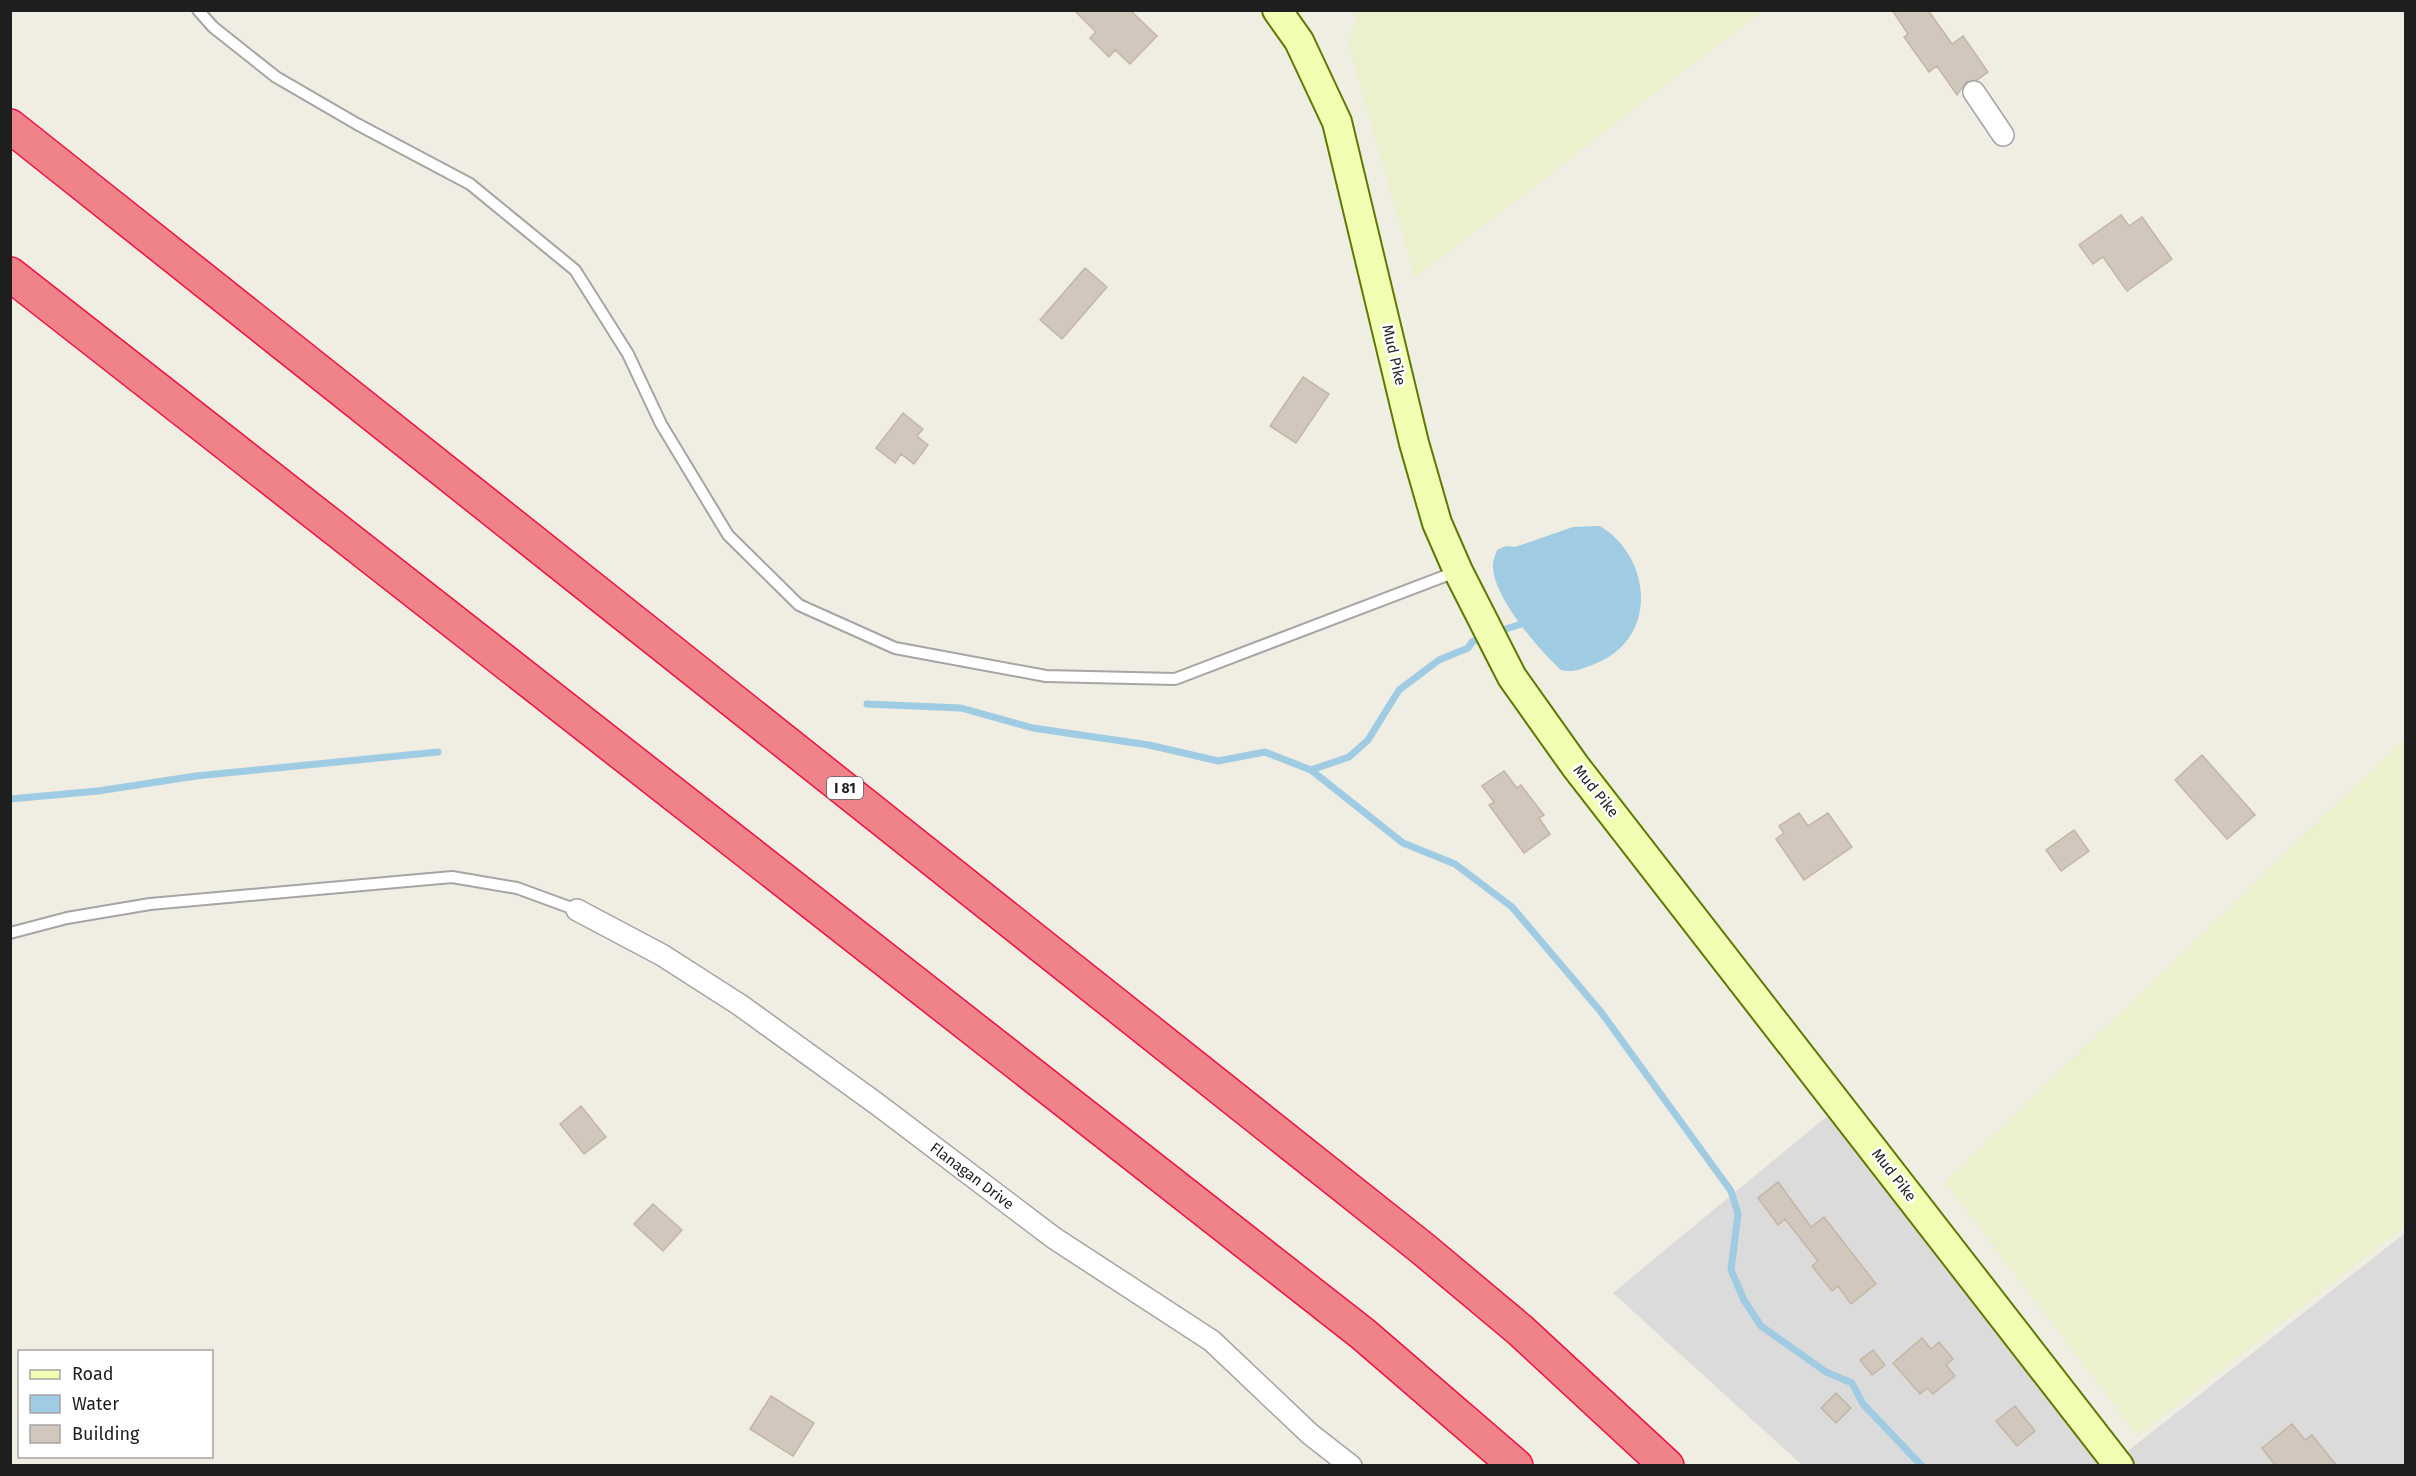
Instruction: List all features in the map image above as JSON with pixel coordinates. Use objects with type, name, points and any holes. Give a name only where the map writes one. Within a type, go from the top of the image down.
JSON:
[{"type":"highway","name":"I 81","points":[[10,126],[1422,1248],[1520,1330],[1667,1466]]},
{"type":"highway","points":[[10,274],[1363,1334],[1516,1466]]},
{"type":"street","name":"Mud Pike","points":[[1277,10],[1299,41],[1337,122],[1414,443],[1437,523],[1458,571],[1512,676],[1576,767],[2119,1466]]},
{"type":"street","points":[[1974,92],[2003,135]]},
{"type":"street","name":"Flanagan Drive","points":[[577,910],[662,955],[740,1005],[878,1104],[1054,1238],[1212,1341],[1310,1434],[1351,1466]]},
{"type":"lane","points":[[198,10],[213,27],[276,77],[357,124],[470,184],[575,270],[628,354],[661,423],[728,535],[799,605],[896,648],[1046,676],[1175,679],[1458,571]]},
{"type":"lane","points":[[10,933],[67,918],[150,904],[452,877],[517,888],[577,910]]},
{"type":"shaded area","points":[[1832,1112],[2110,1465],[1802,1465],[1613,1293]]},
{"type":"shaded area","points":[[2405,1233],[2405,1465],[2110,1465]]},
{"type":"green space","points":[[1357,10],[1762,11],[1415,278],[1349,47]]},
{"type":"green space","points":[[2405,738],[2405,1226],[2138,1436],[1945,1182]]},
{"type":"water","points":[[1600,526],[1618,541],[1631,558],[1639,578],[1641,599],[1638,620],[1629,638],[1614,654],[1581,669],[1561,670],[1530,637],[1510,609],[1496,580],[1494,559],[1497,550],[1506,546],[1515,547],[1573,527]]},
{"type":"building","points":[[1074,10],[1130,10],[1157,36],[1130,64],[1115,50],[1109,57],[1090,38],[1096,32]]},
{"type":"building","points":[[1892,10],[1928,10],[1952,44],[1963,36],[1988,72],[1977,80],[1966,82],[1957,95],[1937,66],[1929,72],[1904,37],[1908,34]]},
{"type":"building","points":[[2121,215],[2129,226],[2142,217],[2172,259],[2127,291],[2103,257],[2093,264],[2079,245]]},
{"type":"building","points":[[1085,268],[1107,287],[1062,339],[1040,320]]},
{"type":"building","points":[[1303,377],[1329,394],[1296,443],[1270,426]]},
{"type":"building","points":[[903,413],[923,429],[917,436],[928,445],[914,464],[901,454],[895,463],[876,448]]},
{"type":"building","points":[[2202,755],[2255,815],[2227,839],[2175,780]]},
{"type":"building","points":[[1504,771],[1517,788],[1521,785],[1544,815],[1539,818],[1550,834],[1524,853],[1489,805],[1494,802],[1482,786]]},
{"type":"building","points":[[1799,813],[1808,826],[1828,813],[1852,847],[1804,880],[1776,839],[1784,833],[1779,826]]},
{"type":"building","points":[[2074,830],[2089,851],[2061,871],[2046,850]]},
{"type":"building","points":[[581,1106],[606,1137],[584,1154],[560,1124]]},
{"type":"building","points":[[1778,1182],[1811,1227],[1824,1217],[1876,1284],[1851,1304],[1838,1286],[1832,1291],[1812,1266],[1818,1261],[1785,1219],[1778,1225],[1758,1198]]},
{"type":"building","points":[[653,1204],[682,1230],[663,1251],[634,1224]]},
{"type":"building","points":[[1922,1338],[1931,1349],[1939,1342],[1953,1359],[1946,1365],[1955,1376],[1933,1394],[1927,1388],[1920,1394],[1893,1363]]},
{"type":"building","points":[[1873,1350],[1885,1365],[1872,1375],[1860,1360]]},
{"type":"building","points":[[1836,1393],[1851,1408],[1836,1423],[1821,1408]]},
{"type":"building","points":[[771,1396],[814,1423],[793,1456],[750,1429]]},
{"type":"building","points":[[2015,1406],[2035,1431],[2017,1446],[1996,1421]]},
{"type":"building","points":[[2292,1424],[2305,1440],[2312,1435],[2337,1466],[2276,1466],[2262,1448]]},
{"type":"waterway","points":[[1496,632],[1528,622]]},
{"type":"waterway","points":[[1311,770],[1349,757],[1368,740],[1399,690],[1439,660],[1468,648],[1472,642],[1485,636]]},
{"type":"waterway","points":[[867,704],[961,708],[1033,728],[1149,745],[1218,761],[1265,752],[1311,770],[1403,843],[1455,864],[1512,907],[1601,1012],[1731,1191],[1738,1214],[1731,1270],[1744,1300],[1761,1326],[1826,1372],[1852,1383],[1863,1404],[1922,1466]]},
{"type":"waterway","points":[[10,799],[98,791],[196,776],[438,752]]}]
